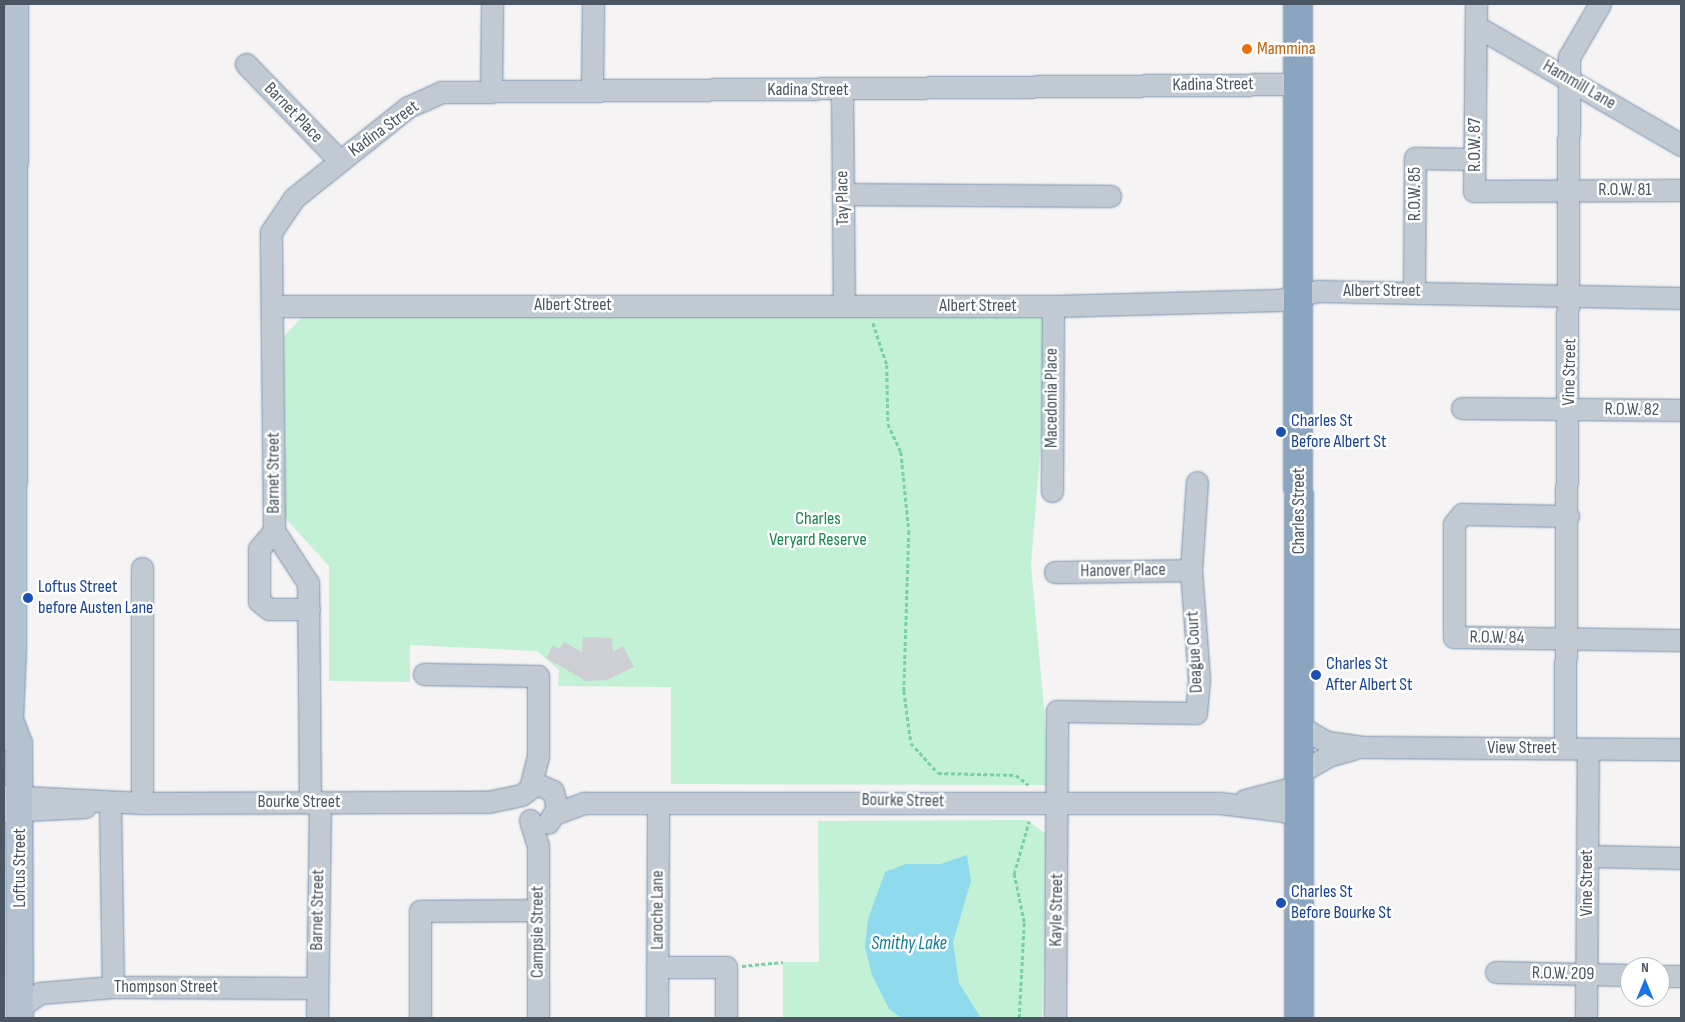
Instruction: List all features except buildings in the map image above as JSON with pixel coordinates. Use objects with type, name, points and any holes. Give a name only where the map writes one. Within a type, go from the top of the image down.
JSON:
[{"type":"highway","name":"Charles Street","points":[[1298,4],[1299,1018]]},
{"type":"main road","name":"Loftus Street","points":[[15,4],[9,372],[9,648],[7,729],[19,743],[12,804],[15,1015]]},
{"type":"main road","name":"Loftus Street","points":[[4,836],[4,910],[15,1015]]},
{"type":"street","points":[[491,91],[492,4]]},
{"type":"street","points":[[592,88],[593,4]]},
{"type":"street","name":"R.O.W. 87","points":[[1476,4],[1474,191],[1570,190]]},
{"type":"street","name":"Vine Street","points":[[1565,748],[1570,298],[1568,57],[1600,4]]},
{"type":"street","name":"Hammill Lane","points":[[1476,26],[1681,145]]},
{"type":"street","name":"Barnet Place","points":[[246,64],[340,161]]},
{"type":"street","name":"Kadina Street","points":[[340,161],[416,103],[441,92],[592,88],[842,90],[1298,84]]},
{"type":"street","name":"Tay Place","points":[[842,90],[844,305]]},
{"type":"street","name":"R.O.W. 85","points":[[1414,291],[1415,158],[1474,158]]},
{"type":"street","name":"Barnet Street","points":[[318,1018],[315,802],[308,609],[304,574],[274,531],[274,306],[271,232],[294,198],[340,161]]},
{"type":"street","name":"R.O.W. 81","points":[[1570,190],[1681,190]]},
{"type":"street","points":[[843,194],[1110,196]]},
{"type":"street","name":"Albert Street","points":[[274,306],[1053,306],[1196,304],[1299,296],[1318,291],[1414,291],[1570,298],[1681,298]]},
{"type":"street","name":"Macedonia Place","points":[[1052,491],[1053,306]]},
{"type":"street","name":"R.O.W. 82","points":[[1462,408],[1681,410]]},
{"type":"street","name":"Deague Court","points":[[1059,802],[1057,711],[1196,713],[1199,679],[1191,570],[1197,482]]},
{"type":"street","name":"R.O.W. 84","points":[[1568,516],[1462,514],[1454,524],[1454,637],[1681,640]]},
{"type":"street","points":[[274,531],[259,548],[259,601],[269,609],[308,609]]},
{"type":"street","points":[[142,568],[142,804]]},
{"type":"street","name":"Hanover Place","points":[[1055,572],[1191,570]]},
{"type":"street","points":[[424,674],[538,676],[539,803]]},
{"type":"street","name":"View Street","points":[[1299,726],[1327,742],[1363,747],[1681,749]]},
{"type":"street","name":"View Street","points":[[1299,779],[1328,756],[1363,747]]},
{"type":"street","name":"Vine Street","points":[[1586,1018],[1588,748]]},
{"type":"street","name":"Bourke Street","points":[[1220,803],[1299,779]]},
{"type":"street","name":"Bourke Street","points":[[12,804],[315,802],[1220,803],[1284,811],[1300,818]]},
{"type":"street","name":"Kayle Street","points":[[1054,1018],[1059,802]]},
{"type":"street","name":"Campsie Street","points":[[538,1018],[539,803]]},
{"type":"street","name":"Laroche Lane","points":[[657,1018],[658,803]]},
{"type":"street","points":[[110,804],[113,987]]},
{"type":"street","points":[[1587,856],[1681,858]]},
{"type":"street","points":[[420,1018],[420,911],[538,910]]},
{"type":"street","points":[[657,967],[726,967],[726,1018]]},
{"type":"street","name":"R.O.W. 209","points":[[1496,972],[1620,975]]},
{"type":"street","name":"Thompson Street","points":[[15,1015],[40,993],[113,987],[317,988]]},
{"type":"path","points":[[868,305],[887,365],[888,424],[901,452],[909,531],[904,691],[912,743],[927,764],[943,774],[1021,776],[1030,784],[1030,802],[1014,874],[1024,922],[1019,1018]]},
{"type":"path","points":[[726,967],[783,962]]},
{"type":"green space","name":"Charles Veryard Reserve","points":[[305,314],[1051,318],[1031,564],[1051,785],[671,784],[671,687],[558,686],[559,670],[537,651],[410,645],[410,682],[329,681],[329,566],[285,518],[284,336]]},
{"type":"green space","points":[[1027,820],[1046,834],[1042,1018],[783,1018],[783,962],[819,962],[818,821]]},
{"type":"water","name":"Smithy Lake","points":[[967,855],[971,881],[953,942],[959,983],[981,1018],[901,1018],[889,1009],[872,975],[865,947],[868,919],[885,872],[906,864],[941,864]]},
{"type":"place","name":"Mammina","points":[[1247,49]]},
{"type":"place","name":"Charles St Before Albert St","points":[[1281,432]]},
{"type":"place","name":"Loftus Street before Austen Lane","points":[[28,598]]},
{"type":"place","name":"Charles St After Albert St","points":[[1316,675]]},
{"type":"place","name":"Charles St Before Bourke St","points":[[1281,903]]}]
